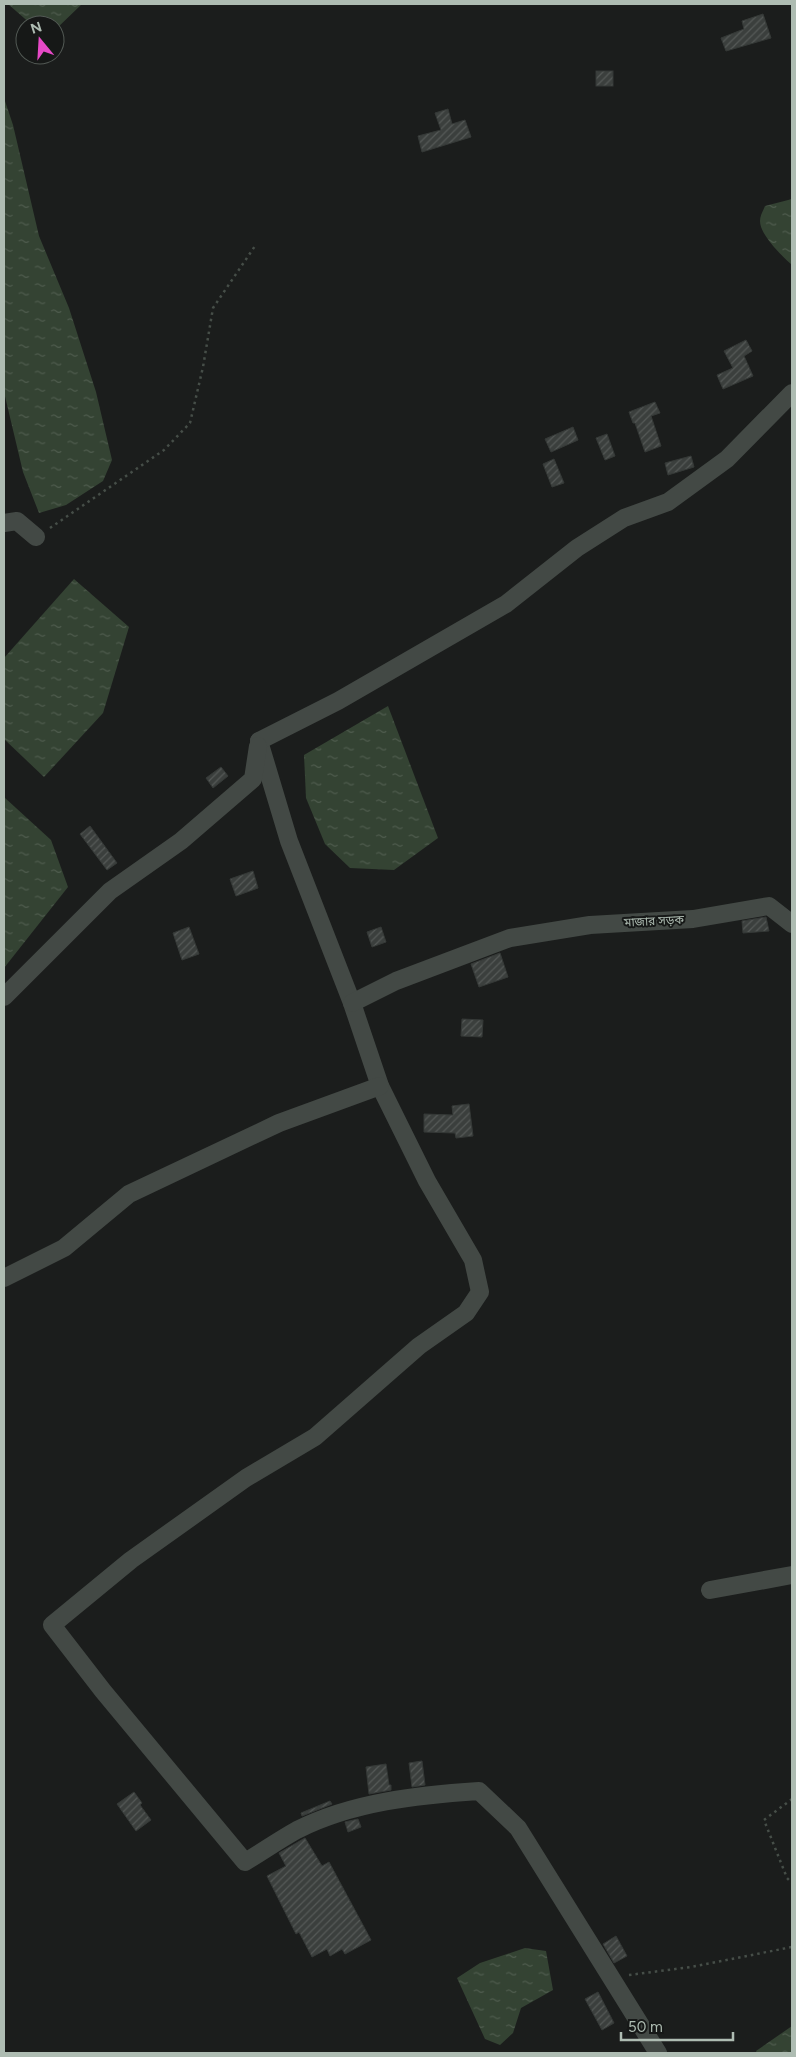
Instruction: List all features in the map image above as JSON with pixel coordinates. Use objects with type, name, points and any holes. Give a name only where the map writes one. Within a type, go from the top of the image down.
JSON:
[{"type":"street","points":[[259,741],[338,701],[506,604],[577,548],[624,518],[668,502],[727,459],[792,393]]},
{"type":"street","points":[[4,523],[17,521],[36,537]]},
{"type":"street","points":[[4,997],[110,891],[181,841],[253,779],[259,741]]},
{"type":"street","points":[[259,741],[289,841],[352,1003],[380,1086],[427,1181],[473,1260],[480,1292],[466,1312],[419,1346],[315,1437],[246,1478],[130,1560],[52,1625],[103,1691],[245,1862],[299,1830],[350,1810],[425,1794],[478,1791],[518,1828],[658,2053]]},
{"type":"street","name":"মাজার সড়ক","points":[[352,1003],[396,981],[510,938],[590,925],[693,919],[769,906],[792,924]]},
{"type":"street","points":[[4,1278],[64,1248],[129,1194],[279,1123],[380,1086]]},
{"type":"street","points":[[710,1590],[792,1575]]},
{"type":"path","points":[[36,537],[70,516],[164,450],[190,423],[203,368],[213,308],[254,246]]},
{"type":"path","points":[[792,1799],[764,1820],[787,1878],[792,1883]]},
{"type":"path","points":[[610,1977],[691,1967],[792,1947]]},
{"type":"water","points":[[8,4],[82,4],[65,20],[65,15],[21,15]]},
{"type":"water","points":[[4,98],[13,125],[39,236],[69,308],[96,392],[112,460],[103,481],[66,505],[39,513],[23,472],[4,392]]},
{"type":"water","points":[[792,199],[792,265],[767,239],[760,221],[765,206]]},
{"type":"water","points":[[74,579],[129,627],[103,713],[44,777],[4,739],[4,658]]},
{"type":"water","points":[[388,706],[438,838],[394,870],[350,868],[325,844],[306,798],[304,755]]},
{"type":"water","points":[[4,797],[51,840],[68,887],[4,968]]},
{"type":"water","points":[[525,1948],[546,1951],[553,1990],[521,2008],[513,2033],[500,2045],[485,2039],[457,1978],[480,1963]]},
{"type":"water","points":[[792,2026],[792,2053],[757,2053],[756,2051]]},
{"type":"building","points":[[763,14],[771,38],[726,51],[721,38],[744,29],[742,21]]},
{"type":"building","points":[[596,71],[613,71],[613,86],[596,86]]},
{"type":"building","points":[[448,109],[452,124],[465,120],[471,137],[422,152],[418,136],[441,130],[435,113]]},
{"type":"building","points":[[746,340],[752,351],[744,356],[753,376],[723,389],[717,375],[733,368],[724,351]]},
{"type":"building","points":[[655,402],[660,413],[651,416],[661,446],[645,452],[629,412]]},
{"type":"building","points":[[573,427],[578,440],[551,452],[545,439]]},
{"type":"building","points":[[607,434],[615,456],[605,460],[596,438]]},
{"type":"building","points":[[691,456],[694,467],[668,475],[665,463]]},
{"type":"building","points":[[554,459],[564,483],[552,487],[543,464]]},
{"type":"building","points":[[221,767],[228,776],[213,788],[206,778]]},
{"type":"building","points":[[90,826],[117,863],[107,870],[80,834]]},
{"type":"building","points":[[253,871],[258,888],[236,896],[230,879]]},
{"type":"building","points":[[766,917],[769,931],[743,933],[742,921]]},
{"type":"building","points":[[189,927],[199,954],[182,960],[173,933]]},
{"type":"building","points":[[381,927],[386,942],[372,947],[367,932]]},
{"type":"building","points":[[500,953],[508,977],[479,987],[471,964]]},
{"type":"building","points":[[462,1019],[483,1020],[482,1037],[461,1036]]},
{"type":"building","points":[[469,1104],[473,1136],[456,1138],[455,1133],[424,1132],[424,1114],[453,1115],[452,1106]]},
{"type":"building","points":[[422,1761],[425,1785],[412,1787],[409,1763]]},
{"type":"building","points":[[386,1764],[391,1790],[369,1794],[366,1767]]},
{"type":"building","points":[[134,1792],[142,1803],[140,1805],[151,1820],[136,1831],[117,1804]]},
{"type":"building","points":[[330,1801],[332,1804],[302,1816],[301,1813]]},
{"type":"building","points":[[358,1819],[361,1827],[348,1832],[345,1822]]},
{"type":"building","points":[[305,1838],[322,1866],[329,1862],[371,1940],[345,1954],[342,1949],[330,1956],[327,1949],[312,1957],[299,1932],[296,1934],[267,1876],[286,1866],[279,1853]]},
{"type":"building","points":[[616,1936],[627,1956],[614,1963],[603,1944]]},
{"type":"building","points":[[598,1992],[614,2023],[602,2030],[585,1999]]}]
